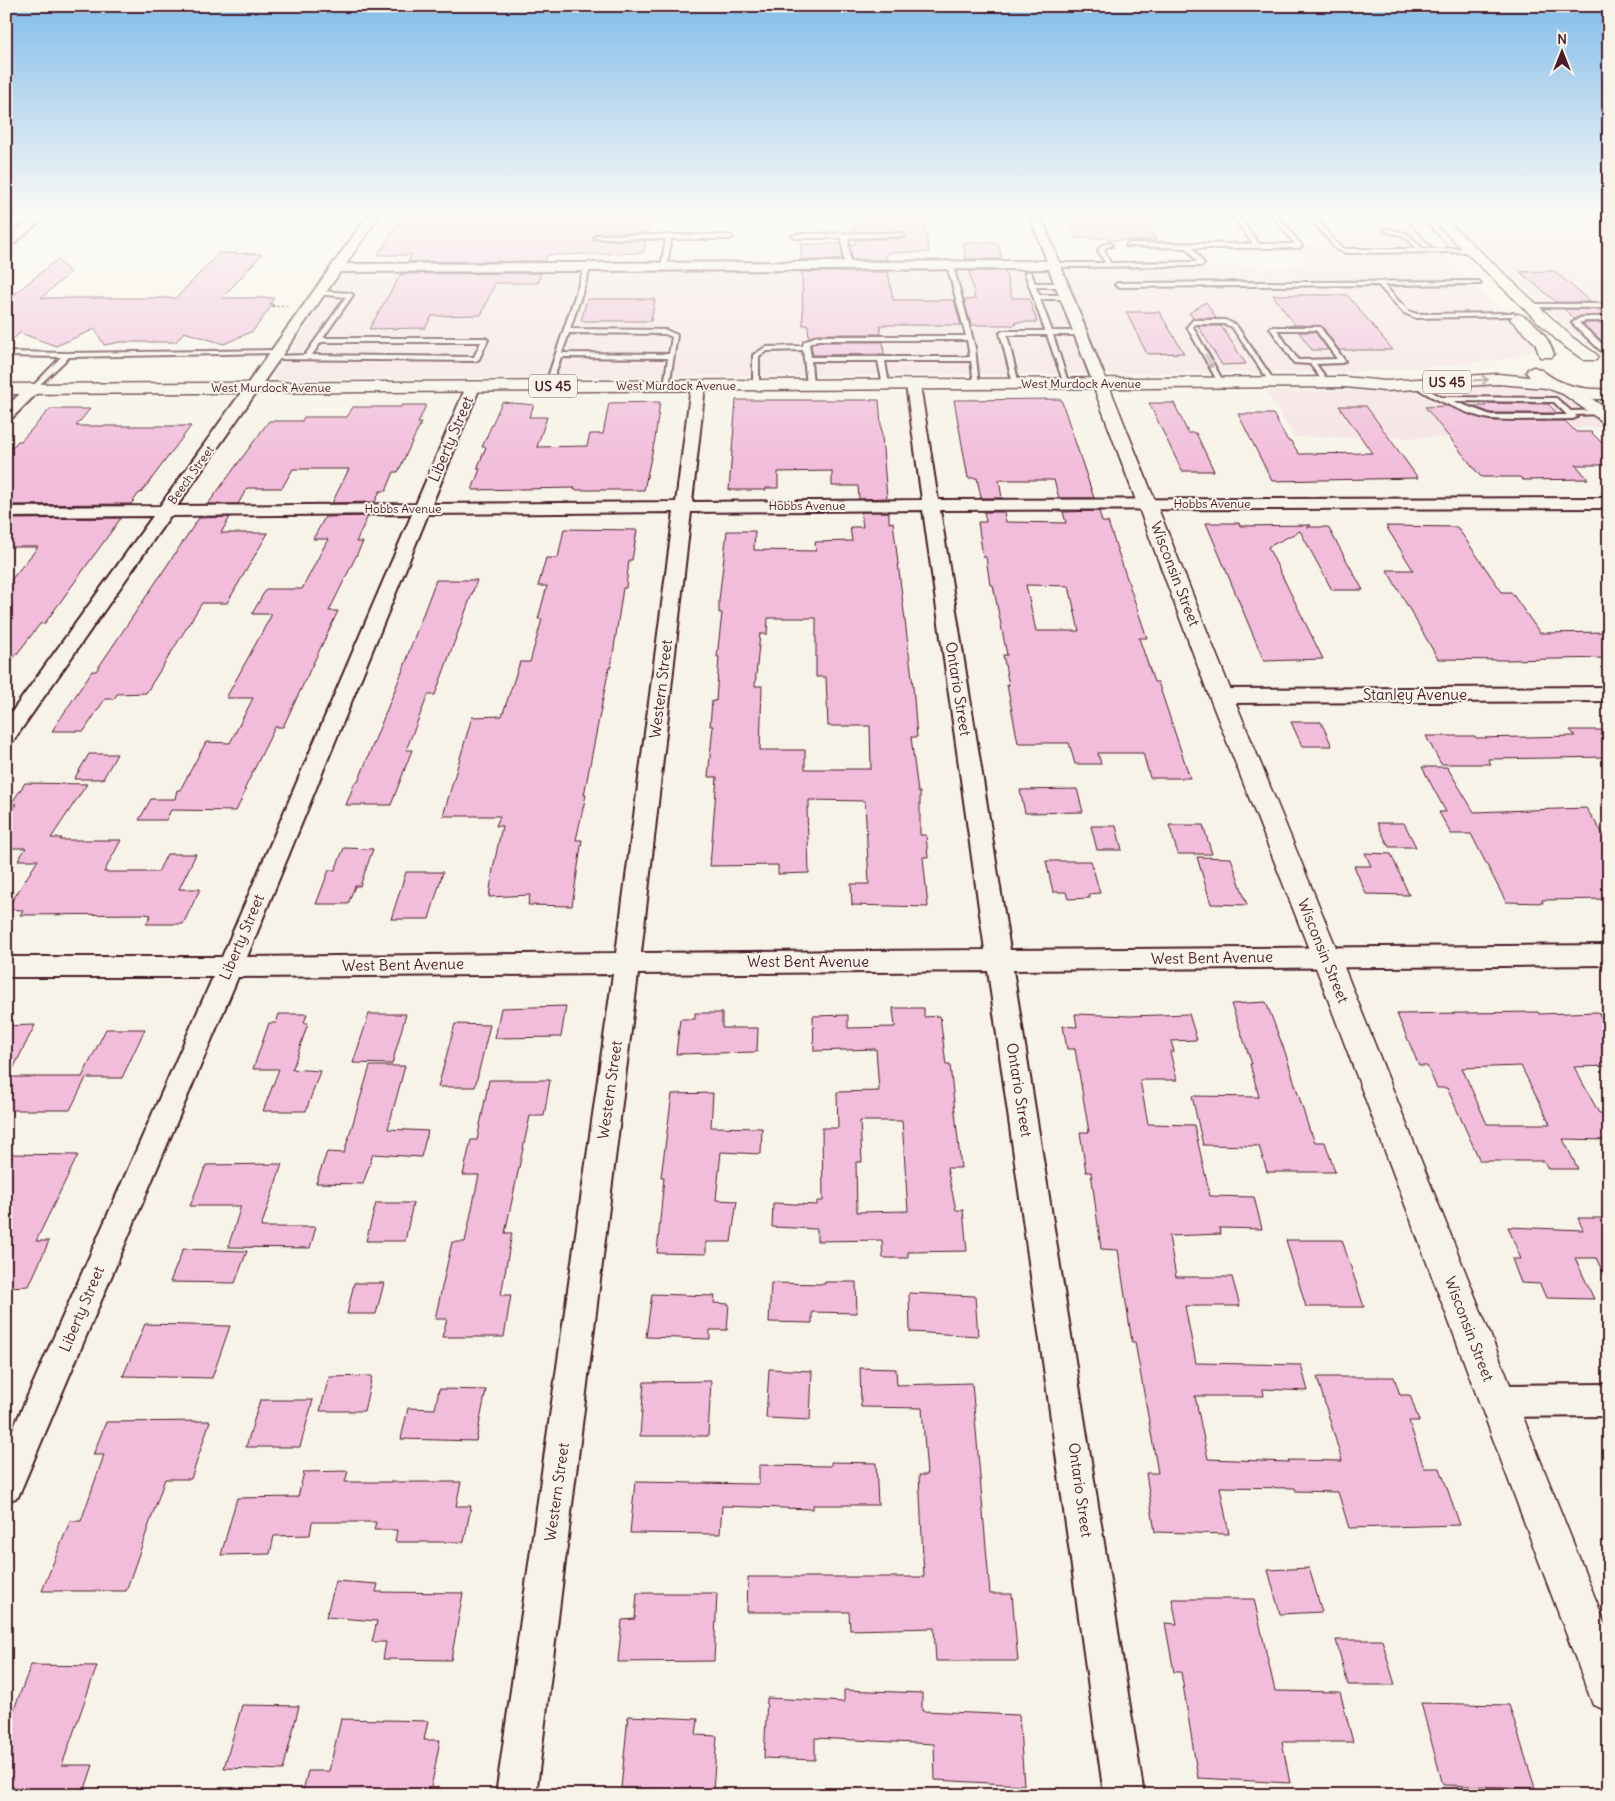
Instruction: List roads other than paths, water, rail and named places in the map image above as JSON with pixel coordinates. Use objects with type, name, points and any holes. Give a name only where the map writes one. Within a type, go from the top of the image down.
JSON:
[{"type":"main road","points":[[1494,298],[1540,339],[1545,347],[1528,360],[1534,372],[1556,386]]},
{"type":"main road","points":[[1521,298],[1579,350],[1590,357],[1609,363]]},
{"type":"main road","name":"West Murdock Avenue","points":[[1345,382],[1374,376],[1574,354],[1590,357]]},
{"type":"main road","name":"West Murdock Avenue","points":[[6,389],[1272,382],[1345,382],[1385,386],[1498,379],[1556,386],[1592,394],[1609,394]]},
{"type":"main road","name":"Wisconsin Street","points":[[1100,384],[1221,696],[1326,957],[1609,1689]]},
{"type":"main road","name":"US 45","points":[[1556,386],[1605,415]]},
{"type":"street","name":"Beech Street","points":[[6,736],[315,298]]},
{"type":"street","name":"Wisconsin Street","points":[[1068,298],[1100,384]]},
{"type":"street","name":"Ontario Street","points":[[913,385],[1037,1203],[1124,1795]]},
{"type":"street","name":"Western Street","points":[[516,1795],[627,964],[698,386]]},
{"type":"street","name":"Liberty Street","points":[[6,1485],[230,967],[420,509],[473,387]]},
{"type":"street","points":[[6,416],[33,389]]},
{"type":"street","name":"Hobbs Avenue","points":[[6,512],[931,505],[1609,503]]},
{"type":"street","name":"Stanley Avenue","points":[[1221,696],[1609,694]]},
{"type":"street","name":"West Bent Avenue","points":[[6,967],[230,967],[1609,955]]},
{"type":"street","points":[[1497,1402],[1609,1400]]},
{"type":"lane","points":[[307,357],[348,298]]},
{"type":"lane","points":[[548,386],[577,298]]},
{"type":"lane","points":[[959,298],[974,359],[978,384]]},
{"type":"lane","points":[[1037,298],[1067,384]]},
{"type":"lane","points":[[1393,298],[1406,312],[1416,316],[1514,315]]},
{"type":"lane","points":[[1530,306],[1609,306]]},
{"type":"lane","points":[[1609,318],[1585,319],[1579,320],[1576,323],[1602,350],[1609,354]]},
{"type":"lane","points":[[1221,383],[1190,327],[1193,322],[1225,322],[1234,326],[1272,382]]},
{"type":"lane","points":[[1278,328],[1318,328],[1342,361],[1312,362],[1302,362],[1278,328]]},
{"type":"lane","points":[[566,332],[666,332],[675,336],[667,386]]},
{"type":"lane","points":[[1016,384],[1003,333],[1081,333]]},
{"type":"lane","points":[[810,384],[806,343],[816,338],[969,338]]},
{"type":"lane","points":[[6,354],[275,355],[476,359],[485,340],[319,340]]},
{"type":"lane","points":[[756,385],[756,355],[766,349],[807,348]]},
{"type":"lane","points":[[33,389],[67,354]]},
{"type":"lane","points":[[558,355],[672,356]]},
{"type":"lane","points":[[808,359],[974,359]]},
{"type":"lane","points":[[881,359],[886,385]]},
{"type":"lane","points":[[1312,362],[1326,382]]},
{"type":"lane","points":[[1417,384],[1424,391],[1440,399],[1490,417],[1510,415],[1573,417],[1556,400],[1496,401],[1440,399]]},
{"type":"lane","points":[[1569,413],[1605,415]]}]
